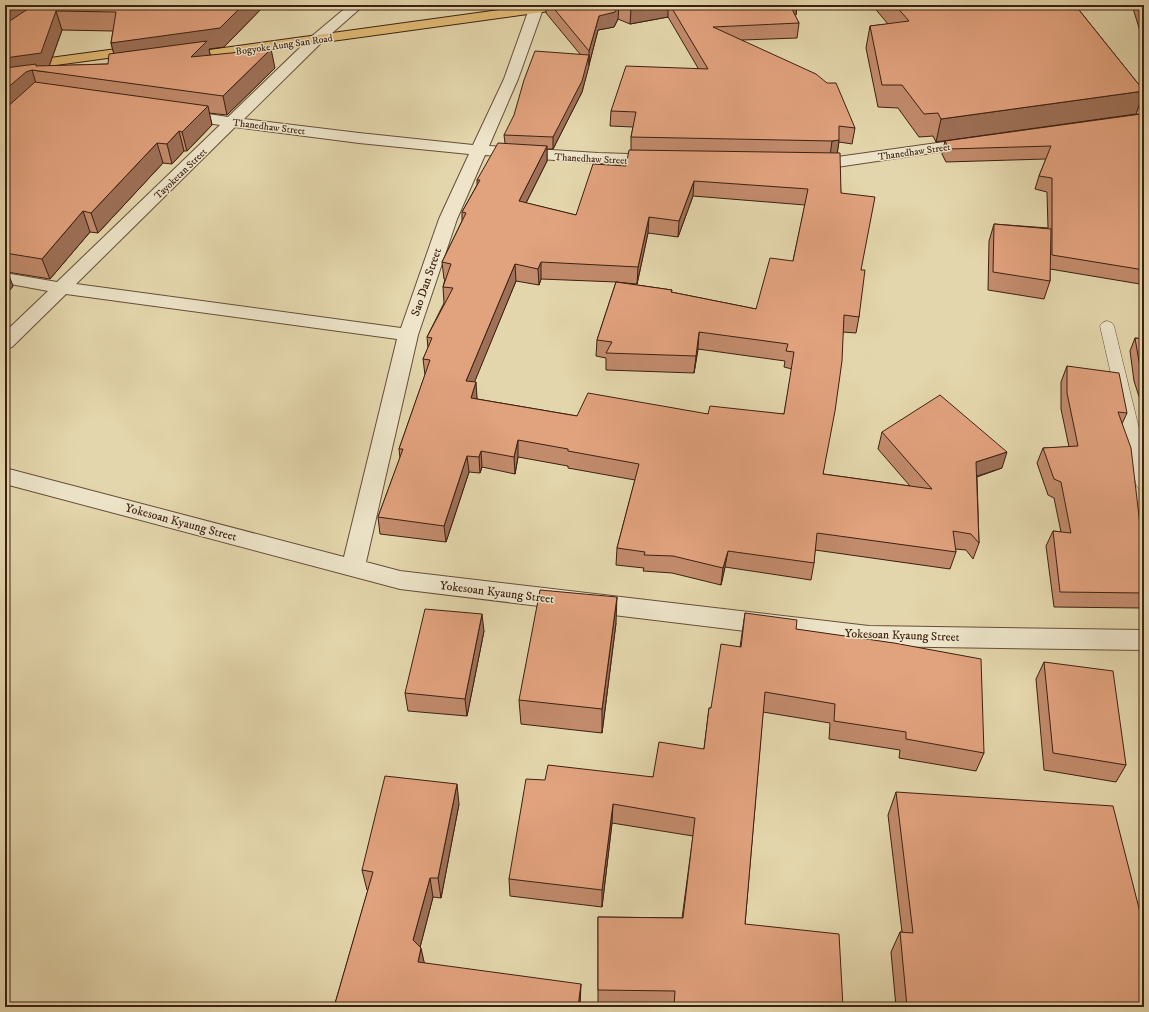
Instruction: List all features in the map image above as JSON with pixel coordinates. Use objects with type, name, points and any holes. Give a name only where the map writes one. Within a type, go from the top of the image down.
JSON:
[{"type":"highway","name":"Bogyoke Aung San Road","points":[[170,60],[315,33],[564,5]]},
{"type":"highway","points":[[5,68],[149,49]]},
{"type":"street","name":"Sao Dan Street","points":[[353,568],[408,335],[448,219],[511,79],[536,9]]},
{"type":"street","name":"Tayoketan Street","points":[[5,343],[232,122],[315,33],[358,12]]},
{"type":"street","points":[[1114,72],[1144,112]]},
{"type":"street","name":"Thanedhaw Street","points":[[170,114],[478,151],[612,159],[675,160]]},
{"type":"street","points":[[1128,121],[1144,119]]},
{"type":"street","name":"Thanedhaw Street","points":[[792,163],[830,164],[987,141]]},
{"type":"street","points":[[5,278],[61,288],[408,335]]},
{"type":"street","name":"Yokesoan Kyaung Street","points":[[5,476],[400,580],[869,636],[1144,640]]},
{"type":"lane","points":[[1107,326],[1144,484]]},
{"type":"building","points":[[5,5],[11,5],[5,13]]},
{"type":"building","points":[[34,5],[243,5],[220,28],[111,43],[116,12],[56,11],[41,53],[5,58],[5,24]]},
{"type":"building","points":[[551,5],[619,5],[615,12],[599,16],[589,51]]},
{"type":"building","points":[[620,5],[654,5],[631,9]]},
{"type":"building","points":[[670,5],[790,5],[799,23],[713,27],[816,74],[827,83],[836,83],[855,128],[839,126],[839,140],[832,141],[631,137],[636,112],[611,111],[626,66],[708,69]]},
{"type":"building","points":[[895,5],[1075,5],[1144,91],[941,119],[938,113],[924,114],[902,85],[882,85],[870,26],[909,21]]},
{"type":"building","points":[[207,41],[191,57],[271,49],[223,96],[32,70],[26,72],[5,90],[5,68],[36,64],[36,66],[108,64],[109,54]]},
{"type":"building","points":[[535,51],[589,55],[582,81],[553,137],[504,135],[514,115],[524,80]]},
{"type":"building","points":[[35,82],[208,106],[182,132],[179,131],[167,144],[157,143],[91,213],[83,211],[42,259],[5,253],[5,109]]},
{"type":"building","points":[[1141,114],[1144,117],[1144,270],[1052,255],[1052,178],[1039,176],[1051,146],[949,149],[945,141]]},
{"type":"building","points":[[498,143],[547,146],[519,201],[576,215],[593,164],[626,166],[629,150],[840,153],[841,193],[875,197],[861,270],[865,270],[859,317],[844,315],[842,361],[835,411],[823,474],[932,489],[882,432],[940,395],[1007,452],[976,462],[979,543],[971,534],[953,531],[956,552],[817,533],[814,563],[728,551],[723,568],[673,556],[644,555],[645,552],[617,548],[639,464],[518,440],[514,457],[481,451],[479,457],[467,456],[444,526],[378,517],[403,449],[399,449],[430,360],[423,359],[432,338],[427,337],[453,288],[443,287],[451,264],[442,262],[466,213],[462,212],[480,180],[477,180]],"holes":[[[694,181],[808,189],[793,261],[770,258],[756,309],[671,292],[672,290],[616,282],[597,340],[612,342],[606,353],[696,356],[699,332],[788,344],[786,351],[794,352],[784,414],[710,406],[708,414],[588,393],[577,416],[471,398],[476,382],[466,381],[515,264],[538,269],[541,262],[638,267],[649,217],[679,221]]]},
{"type":"building","points":[[994,224],[1051,229],[1050,281],[993,272]]},
{"type":"building","points":[[1135,338],[1144,339],[1144,379],[1140,367]]},
{"type":"building","points":[[1067,366],[1119,373],[1127,413],[1118,412],[1131,448],[1144,559],[1144,593],[1060,592],[1053,531],[1071,533],[1061,482],[1054,479],[1043,448],[1078,446],[1067,393]]},
{"type":"building","points":[[540,590],[617,597],[602,709],[519,700]]},
{"type":"building","points":[[425,609],[482,614],[465,699],[405,693]]},
{"type":"building","points":[[745,613],[797,620],[796,629],[894,643],[981,659],[984,753],[906,739],[906,732],[834,721],[835,704],[765,692],[745,924],[839,934],[843,1007],[674,1007],[675,991],[598,990],[598,917],[683,918],[695,818],[613,804],[602,890],[509,879],[526,779],[545,780],[548,765],[653,777],[659,742],[704,749],[709,708],[711,708],[721,644],[741,647]]},
{"type":"building","points":[[1044,662],[1113,671],[1126,765],[1053,753]]},
{"type":"building","points":[[385,776],[457,784],[438,878],[430,878],[413,940],[421,948],[418,962],[581,984],[578,1007],[334,1007],[373,872],[362,870]]},
{"type":"building","points":[[896,792],[1113,806],[1144,928],[1144,1007],[907,1007],[900,932],[913,933]]}]
